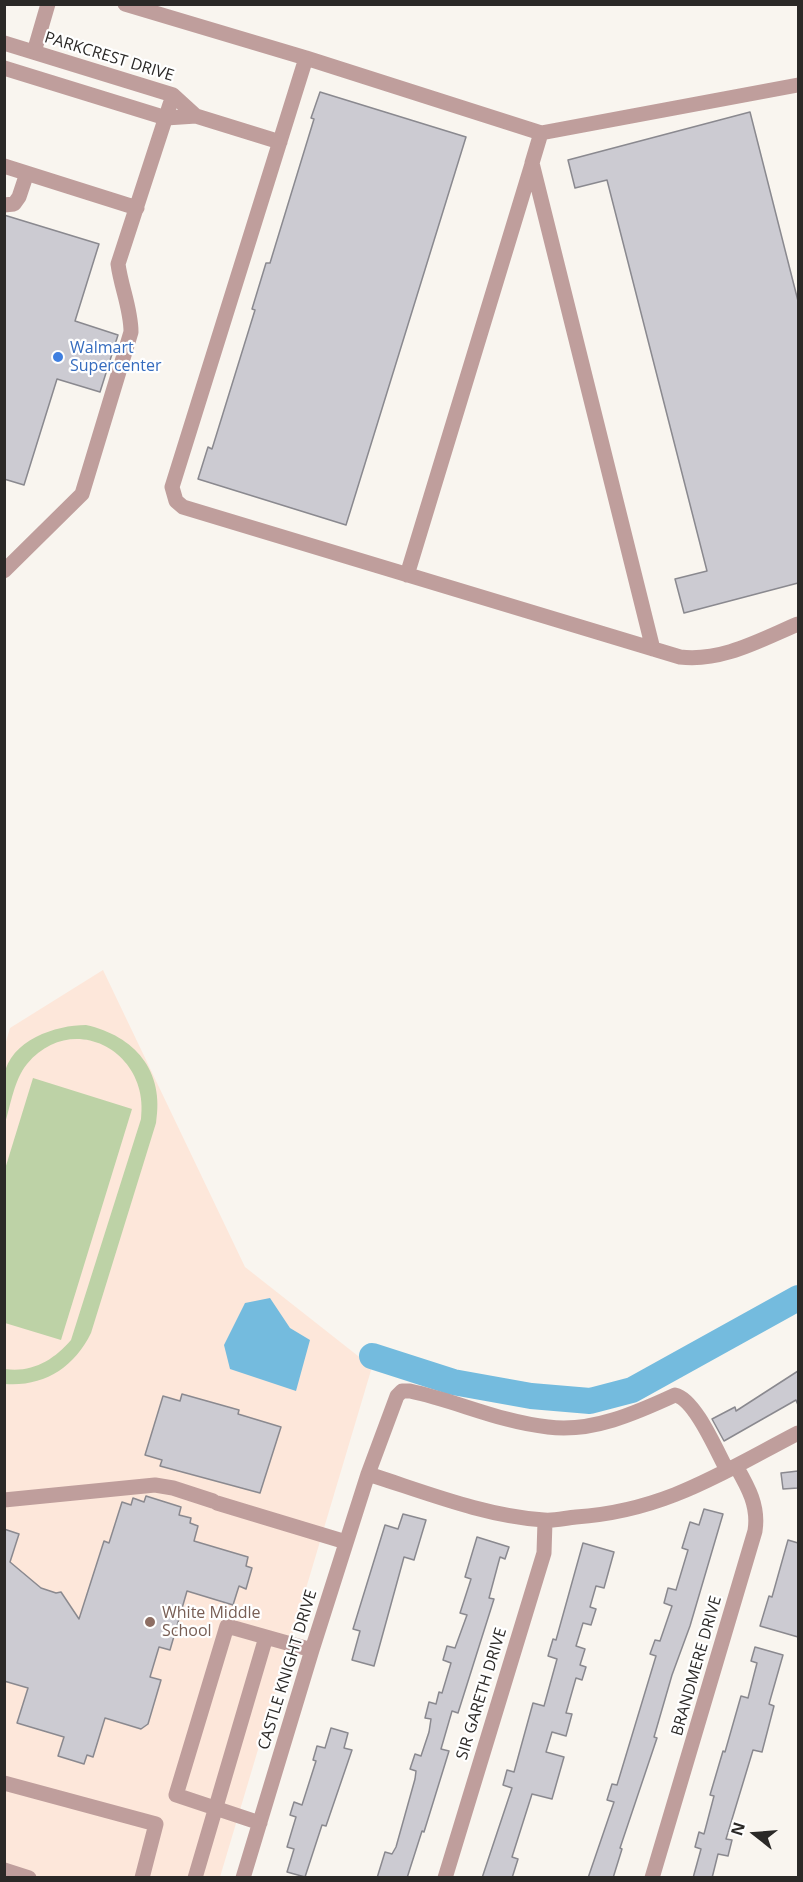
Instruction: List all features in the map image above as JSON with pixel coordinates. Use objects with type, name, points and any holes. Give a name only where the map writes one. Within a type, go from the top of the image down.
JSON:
[{"type":"street","points":[[34,52],[48,4]]},
{"type":"street","points":[[125,4],[306,58],[541,133],[798,86]]},
{"type":"street","name":"PARKCREST DRIVE","points":[[4,43],[173,95],[196,116]]},
{"type":"street","points":[[306,58],[172,487],[183,507],[680,657],[700,659],[717,657],[798,624]]},
{"type":"street","name":"PARKCREST DRIVE","points":[[4,68],[166,117],[196,116],[280,142]]},
{"type":"street","points":[[4,571],[82,494],[131,333],[131,317],[121,284],[118,264],[173,95]]},
{"type":"street","points":[[407,574],[541,133]]},
{"type":"street","points":[[532,163],[654,649]]},
{"type":"street","points":[[4,166],[137,208]]},
{"type":"street","points":[[4,204],[14,204],[19,197],[27,173]]},
{"type":"street","name":"BRANDMERE DRIVE","points":[[368,1474],[393,1403],[402,1391],[411,1391],[518,1422],[550,1428],[607,1421],[675,1395],[682,1396],[692,1407],[755,1505],[757,1518],[652,1878]]},
{"type":"street","points":[[368,1474],[466,1505],[545,1521],[602,1515],[659,1503],[798,1433]]},
{"type":"street","name":"CASTLE KNIGHT DRIVE","points":[[243,1878],[368,1474]]},
{"type":"street","points":[[4,1500],[155,1485],[173,1488],[346,1542]]},
{"type":"street","name":"SIR GARETH DRIVE","points":[[445,1878],[544,1553],[545,1521]]},
{"type":"street","points":[[260,1823],[176,1795],[227,1626],[312,1650]]},
{"type":"street","points":[[195,1878],[266,1637]]},
{"type":"street","points":[[4,1783],[156,1824],[142,1878]]},
{"type":"street","points":[[4,1870],[29,1878]]},
{"type":"shaded area","name":"White Middle School","points":[[103,970],[245,1267],[372,1367],[220,1877],[5,1878],[5,1045],[10,1028]]},
{"type":"green space","points":[[86,1025],[119,1038],[143,1059],[156,1087],[158,1104],[156,1123],[91,1333],[76,1356],[56,1373],[32,1382],[5,1384],[5,1369],[33,1367],[50,1359],[71,1340],[141,1119],[141,1095],[133,1074],[121,1057],[104,1046],[85,1040],[65,1040],[45,1048],[27,1064],[16,1085],[5,1123],[4,1076],[8,1063],[15,1053],[36,1037],[48,1032]]},
{"type":"green space","points":[[33,1078],[132,1109],[61,1340],[5,1323],[5,1169]]},
{"type":"water","points":[[270,1298],[290,1328],[310,1340],[296,1391],[230,1369],[224,1345],[245,1303]]},
{"type":"building","points":[[320,92],[466,137],[346,525],[198,479],[208,447],[212,449],[255,310],[252,309],[266,263],[270,263],[314,119],[311,118]]},
{"type":"building","points":[[750,112],[798,301],[798,583],[684,613],[675,579],[707,571],[607,180],[575,188],[568,160]]},
{"type":"building","name":"Walmart Supercenter","points":[[4,215],[99,244],[75,321],[118,335],[100,392],[57,379],[24,485],[4,479]]},
{"type":"building","points":[[798,1371],[798,1405],[796,1400],[724,1441],[712,1419],[735,1407],[736,1411]]},
{"type":"building","points":[[182,1394],[239,1410],[238,1414],[281,1427],[260,1493],[160,1466],[162,1460],[145,1455],[163,1396],[180,1401]]},
{"type":"building","points":[[798,1471],[798,1488],[783,1489],[781,1473]]},
{"type":"building","points":[[146,1496],[181,1507],[179,1515],[191,1518],[190,1523],[198,1526],[194,1541],[248,1557],[246,1566],[252,1568],[246,1589],[239,1586],[233,1605],[187,1591],[170,1650],[159,1647],[150,1677],[161,1680],[148,1724],[141,1729],[105,1718],[93,1757],[87,1755],[84,1764],[58,1756],[64,1737],[17,1723],[28,1688],[4,1681],[4,1529],[19,1534],[10,1562],[41,1588],[56,1593],[61,1592],[79,1619],[104,1541],[109,1543],[122,1502],[131,1505],[133,1498],[144,1502]]},
{"type":"building","points":[[704,1509],[723,1514],[690,1626],[672,1675],[654,1737],[657,1738],[620,1848],[622,1849],[613,1878],[588,1878],[614,1802],[607,1800],[612,1784],[617,1785],[656,1656],[650,1654],[655,1640],[660,1641],[672,1606],[664,1603],[668,1588],[676,1590],[688,1550],[682,1548],[690,1522],[699,1525]]},
{"type":"building","points":[[403,1514],[426,1520],[414,1560],[404,1557],[374,1666],[352,1660],[360,1631],[353,1629],[385,1525],[398,1529]]},
{"type":"building","points":[[477,1537],[509,1547],[505,1559],[500,1557],[489,1598],[494,1599],[458,1713],[452,1711],[441,1749],[449,1751],[407,1878],[377,1878],[385,1852],[392,1854],[396,1847],[415,1779],[416,1771],[410,1769],[415,1754],[421,1756],[429,1732],[431,1719],[425,1718],[429,1702],[436,1704],[439,1692],[442,1693],[451,1663],[443,1660],[447,1646],[455,1648],[467,1615],[460,1613],[471,1579],[465,1577]]},
{"type":"building","points":[[788,1540],[798,1543],[798,1637],[760,1626],[769,1596],[772,1597]]},
{"type":"building","points":[[583,1543],[614,1552],[604,1588],[596,1586],[590,1607],[596,1609],[591,1625],[583,1623],[576,1646],[585,1649],[580,1665],[586,1667],[582,1680],[576,1678],[566,1713],[572,1714],[566,1736],[552,1732],[546,1752],[564,1757],[552,1799],[532,1794],[512,1857],[518,1859],[512,1878],[482,1878],[512,1788],[503,1785],[507,1770],[514,1772],[533,1703],[544,1706],[557,1659],[548,1656],[553,1639],[556,1640]]},
{"type":"building","points":[[755,1647],[783,1655],[769,1704],[774,1706],[762,1752],[753,1750],[726,1839],[732,1840],[728,1856],[718,1854],[712,1878],[693,1878],[701,1849],[695,1847],[699,1832],[704,1834],[714,1796],[710,1795],[723,1751],[725,1752],[741,1696],[748,1698],[757,1663],[751,1661]]},
{"type":"building","points":[[331,1728],[348,1733],[344,1748],[352,1750],[326,1826],[322,1825],[305,1877],[287,1872],[294,1849],[287,1847],[296,1817],[290,1815],[294,1802],[302,1805],[316,1761],[313,1760],[317,1746],[325,1748]]},
{"type":"waterway","points":[[372,1356],[453,1382],[531,1396],[590,1401],[632,1390],[798,1298]]},
{"type":"place","name":"Walmart Supercenter","points":[[58,357]]},
{"type":"place","name":"White Middle School","points":[[150,1622]]}]
